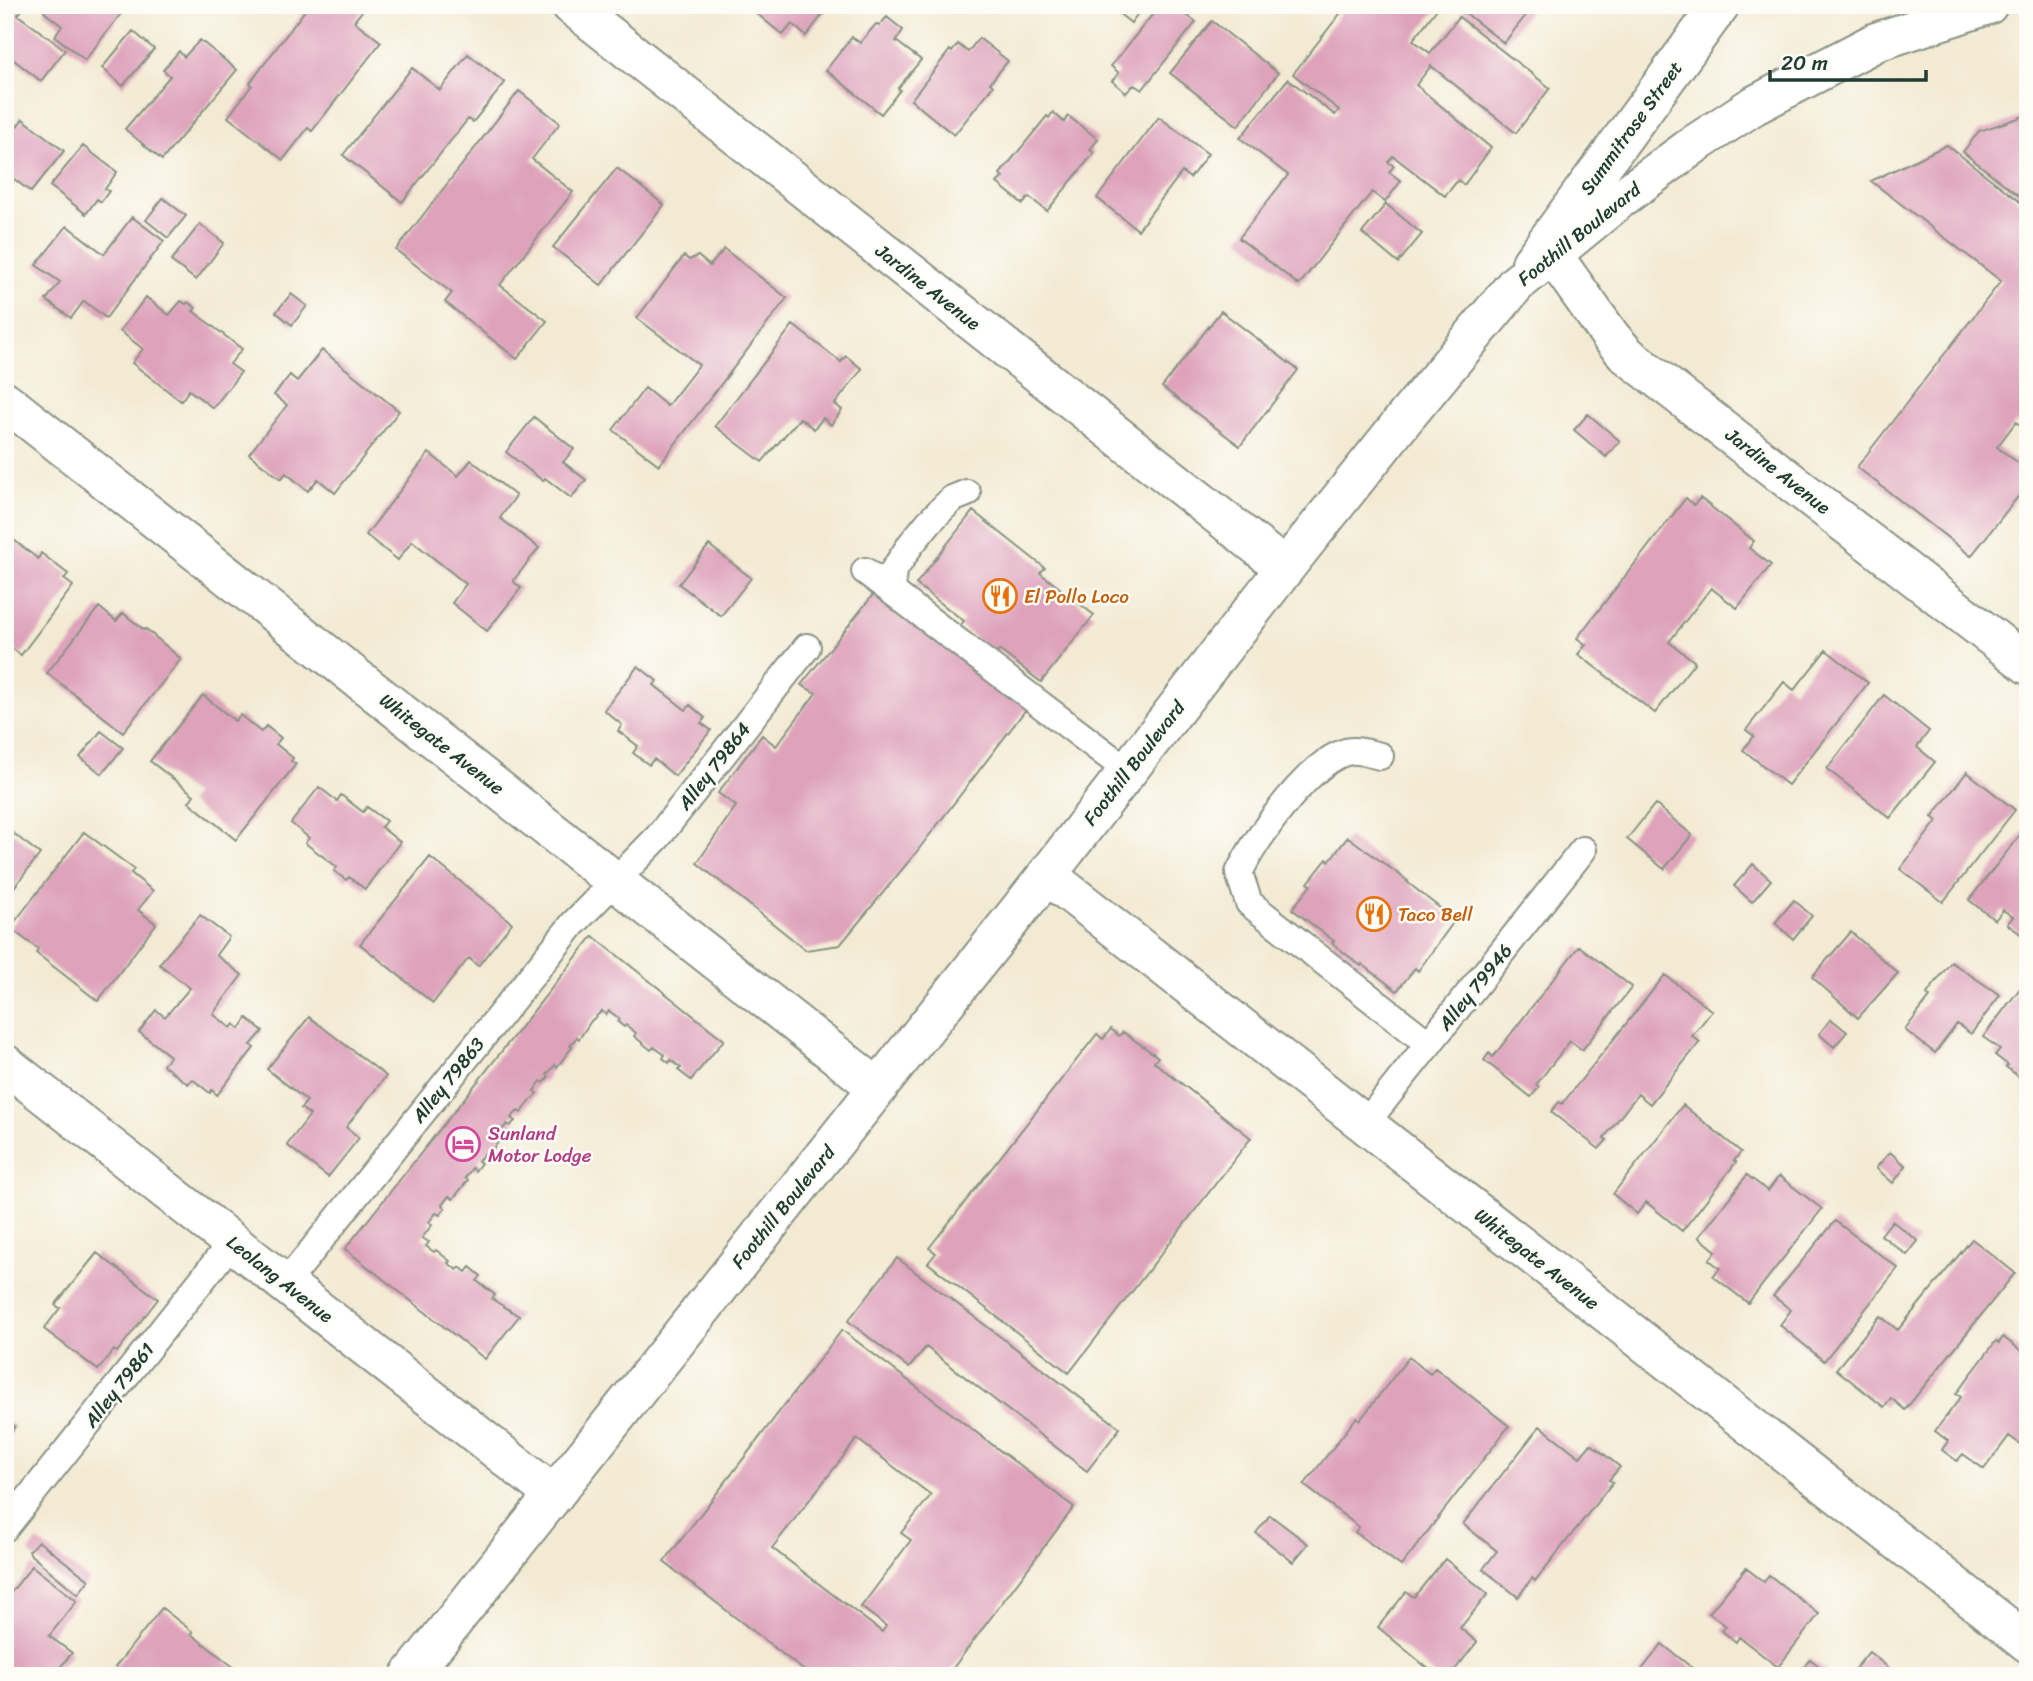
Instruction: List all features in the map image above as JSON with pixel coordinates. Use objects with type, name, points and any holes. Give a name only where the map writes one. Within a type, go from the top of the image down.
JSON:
[{"type":"street","name":"Jardine Avenue","points":[[571,5],[1285,568]]},
{"type":"street","name":"Summitrose Street","points":[[1516,284],[1720,5]]},
{"type":"street","name":"Foothill Boulevard","points":[[410,1676],[1047,875],[1285,568],[1516,284],[1620,199],[1753,106],[1876,42],[1988,5]]},
{"type":"street","name":"Jardine Avenue","points":[[1552,254],[1611,337],[1627,355],[2028,665]]},
{"type":"street","name":"Whitegate Avenue","points":[[5,401],[878,1088]]},
{"type":"street","name":"Whitegate Avenue","points":[[1047,875],[2028,1643]]},
{"type":"street","name":"Leolang Avenue","points":[[5,1064],[554,1494]]},
{"type":"lane","points":[[893,591],[892,573],[911,544],[952,499],[967,493]]},
{"type":"lane","points":[[865,571],[1128,771]]},
{"type":"lane","name":"Alley 79864","points":[[615,881],[658,837],[807,647]]},
{"type":"lane","points":[[1380,756],[1352,751],[1325,762],[1301,783],[1246,858],[1239,873],[1249,903],[1429,1044]]},
{"type":"lane","name":"Alley 79946","points":[[1365,1124],[1583,850]]},
{"type":"lane","name":"Alley 79863","points":[[286,1283],[573,924],[615,881]]},
{"type":"lane","name":"Alley 79861","points":[[5,1528],[232,1242]]},
{"type":"building","points":[[5,5],[26,5],[18,15],[65,50],[41,81],[5,53]]},
{"type":"building","points":[[50,5],[118,5],[124,10],[85,60],[55,36],[62,26],[44,12]]},
{"type":"building","points":[[309,5],[367,5],[354,21],[381,42],[312,131],[308,128],[283,160],[228,117]]},
{"type":"building","points":[[746,5],[830,5],[806,36],[792,24],[783,35]]},
{"type":"building","points":[[1108,5],[1144,5],[1131,23]]},
{"type":"building","points":[[1160,5],[1174,5],[1196,22],[1142,90],[1134,85],[1126,93],[1112,81],[1119,73],[1111,66]]},
{"type":"building","points":[[1347,5],[1440,5],[1413,40],[1430,53],[1459,17],[1550,88],[1516,133],[1431,66],[1416,85],[1491,148],[1464,185],[1458,180],[1445,196],[1393,156],[1388,162],[1394,166],[1389,172],[1401,181],[1385,202],[1372,192],[1299,285],[1239,238],[1288,175],[1240,138],[1288,79],[1335,115],[1339,110],[1293,74]]},
{"type":"building","points":[[1455,5],[1534,5],[1504,43]]},
{"type":"building","points":[[887,17],[903,30],[896,41],[921,60],[881,114],[826,70],[852,37],[860,43],[876,24],[879,26]]},
{"type":"building","points":[[1212,21],[1278,73],[1238,126],[1170,73]]},
{"type":"building","points":[[133,31],[154,49],[123,86],[102,68]]},
{"type":"building","points":[[979,38],[1008,61],[990,83],[993,86],[954,135],[911,100],[950,50],[952,52],[958,44],[968,52]]},
{"type":"building","points":[[200,40],[237,70],[162,160],[125,129],[170,76],[163,70],[179,51],[184,57]]},
{"type":"building","points":[[468,54],[505,83],[473,122],[468,119],[402,202],[343,155],[412,68],[440,90]]},
{"type":"building","points":[[519,91],[560,123],[532,159],[573,192],[500,285],[547,321],[517,359],[445,302],[452,293],[396,250]]},
{"type":"building","points":[[1053,112],[1064,122],[1068,116],[1098,139],[1090,150],[1094,153],[1047,211],[1029,197],[1023,204],[997,183],[1003,177],[1000,174]]},
{"type":"building","points":[[2028,115],[2028,203],[1963,152],[1979,131]]},
{"type":"building","points":[[1159,117],[1208,154],[1190,178],[1182,172],[1138,230],[1097,198]]},
{"type":"building","points":[[23,119],[64,151],[31,192],[5,172],[5,142]]},
{"type":"building","points":[[1947,145],[2028,208],[2028,431],[2016,422],[1997,447],[2028,470],[2028,484],[1971,556],[1857,467],[2001,281],[1871,181]]},
{"type":"building","points":[[83,146],[117,172],[105,189],[109,191],[101,202],[97,199],[86,214],[50,186]]},
{"type":"building","points":[[617,168],[664,205],[601,285],[553,247]]},
{"type":"building","points":[[163,198],[186,216],[168,238],[146,220]]},
{"type":"building","points":[[1386,204],[1422,234],[1398,263],[1362,233]]},
{"type":"building","points":[[132,217],[164,241],[106,318],[84,301],[71,318],[46,300],[60,282],[36,265],[67,226],[104,254]]},
{"type":"building","points":[[200,224],[224,243],[196,280],[171,261]]},
{"type":"building","points":[[724,249],[787,298],[659,465],[613,430],[645,388],[667,406],[699,365],[637,318],[684,256],[689,260],[698,256],[710,266]]},
{"type":"building","points":[[291,294],[307,306],[292,325],[276,312]]},
{"type":"building","points":[[146,297],[169,315],[181,301],[186,304],[188,302],[196,308],[193,311],[242,349],[230,364],[241,372],[213,408],[189,390],[181,401],[132,363],[143,349],[120,331]]},
{"type":"building","points":[[1221,311],[1298,370],[1240,446],[1162,387]]},
{"type":"building","points":[[793,325],[841,362],[846,356],[862,369],[835,404],[842,410],[831,425],[823,418],[814,429],[800,418],[762,462],[715,426]]},
{"type":"building","points":[[322,350],[399,411],[335,493],[318,479],[308,491],[286,473],[281,479],[249,454],[287,405],[274,395],[290,375],[297,381]]},
{"type":"building","points":[[1588,414],[1620,441],[1606,457],[1574,430]]},
{"type":"building","points":[[534,417],[574,449],[563,462],[586,480],[571,498],[545,478],[543,481],[506,452]]},
{"type":"building","points":[[429,453],[458,476],[471,460],[516,496],[500,518],[539,548],[513,581],[521,588],[487,631],[452,603],[466,584],[412,541],[398,560],[366,535]]},
{"type":"building","points":[[1686,498],[1694,505],[1700,498],[1754,541],[1749,548],[1771,565],[1737,608],[1711,588],[1669,642],[1695,662],[1655,713],[1578,654],[1586,645],[1577,638]]},
{"type":"building","name":"El Pollo Loco","points":[[973,511],[1045,568],[1040,573],[1094,615],[1041,682],[999,650],[996,654],[960,626],[964,621],[916,584]]},
{"type":"building","points":[[5,533],[38,559],[41,553],[68,574],[64,579],[73,586],[21,655],[5,643]]},
{"type":"building","points":[[709,545],[751,578],[721,616],[679,584]]},
{"type":"building","points":[[877,590],[1027,708],[915,854],[840,945],[806,950],[697,863],[736,806],[718,793],[762,735],[776,746],[816,693],[801,685]]},
{"type":"building","points":[[99,607],[116,621],[123,613],[181,659],[123,732],[47,673]]},
{"type":"building","points":[[1826,650],[1868,683],[1788,785],[1743,750],[1754,736],[1746,730],[1784,682],[1794,690]]},
{"type":"building","points":[[638,666],[657,681],[654,685],[686,710],[690,705],[705,718],[701,723],[711,730],[675,776],[654,759],[649,765],[633,753],[638,746],[618,731],[622,725],[604,710]]},
{"type":"building","points":[[203,695],[235,721],[240,715],[261,732],[266,726],[281,738],[276,744],[293,758],[291,761],[296,764],[236,840],[189,802],[194,795],[150,761]]},
{"type":"building","points":[[1884,695],[1929,731],[1917,747],[1935,762],[1890,818],[1827,769]]},
{"type":"building","points":[[101,731],[123,748],[102,774],[80,757]]},
{"type":"building","points":[[1967,772],[2015,810],[1943,902],[1900,869],[1937,821],[1932,817]]},
{"type":"building","points":[[319,787],[337,801],[341,795],[363,812],[367,807],[386,821],[381,827],[400,842],[365,889],[349,877],[346,880],[334,871],[337,867],[305,843],[309,838],[291,823]]},
{"type":"building","points":[[1655,804],[1692,835],[1664,869],[1627,839]]},
{"type":"building","points":[[2028,825],[2026,938],[2007,924],[2013,917],[2003,910],[1995,920],[1969,900]]},
{"type":"building","points":[[5,827],[40,854],[5,899]]},
{"type":"building","points":[[84,832],[134,869],[131,873],[153,891],[138,910],[156,924],[98,1001],[36,953],[38,949],[10,928]]},
{"type":"building","name":"Taco Bell","points":[[1348,837],[1455,920],[1418,971],[1415,968],[1397,991],[1362,964],[1361,966],[1292,909],[1311,885],[1308,883]]},
{"type":"building","points":[[430,857],[512,923],[478,966],[469,958],[433,1003],[360,944]]},
{"type":"building","points":[[1753,864],[1771,880],[1752,902],[1734,886]]},
{"type":"building","points":[[1794,900],[1812,916],[1793,939],[1775,923]]},
{"type":"building","points":[[200,915],[229,937],[216,955],[242,975],[213,1014],[231,1028],[234,1024],[240,1029],[247,1018],[263,1031],[251,1045],[254,1048],[217,1095],[192,1079],[188,1084],[163,1065],[170,1056],[139,1032],[156,1010],[165,1017],[190,988],[159,964]]},
{"type":"building","points":[[1851,932],[1898,973],[1858,1018],[1812,977]]},
{"type":"building","name":"Sunland Motor Lodge","points":[[593,936],[724,1040],[691,1080],[678,1070],[681,1068],[671,1060],[669,1063],[663,1058],[665,1055],[654,1047],[651,1050],[634,1036],[636,1033],[618,1022],[620,1019],[609,1011],[606,1015],[602,1011],[591,1021],[579,1039],[577,1037],[557,1067],[555,1065],[547,1075],[549,1076],[544,1083],[541,1081],[534,1091],[537,1093],[521,1113],[518,1111],[511,1118],[515,1121],[510,1126],[507,1124],[499,1133],[503,1136],[489,1154],[486,1152],[478,1161],[481,1163],[475,1171],[472,1168],[465,1178],[468,1180],[453,1199],[449,1196],[442,1205],[445,1208],[440,1215],[436,1213],[429,1222],[432,1225],[422,1238],[429,1242],[426,1246],[434,1252],[436,1250],[457,1270],[460,1267],[466,1272],[470,1267],[481,1276],[477,1281],[495,1295],[492,1299],[519,1316],[485,1359],[345,1249]]},
{"type":"building","points":[[1579,946],[1632,987],[1582,1050],[1570,1041],[1536,1085],[1539,1087],[1531,1097],[1484,1060],[1489,1053],[1493,1057]]},
{"type":"building","points":[[1951,962],[2000,995],[1971,1034],[1957,1024],[1935,1053],[1905,1030],[1930,997],[1927,994]]},
{"type":"building","points":[[1665,975],[1712,1011],[1692,1036],[1700,1042],[1650,1104],[1638,1094],[1604,1138],[1607,1140],[1599,1149],[1551,1112],[1559,1102],[1562,1104]]},
{"type":"building","points":[[2028,978],[2028,1084],[2006,1067],[2008,1065],[1995,1055],[2000,1049],[1983,1037]]},
{"type":"building","points":[[309,1017],[386,1076],[346,1127],[359,1138],[328,1177],[287,1145],[310,1115],[301,1108],[307,1101],[267,1069]]},
{"type":"building","points":[[1831,1019],[1847,1032],[1834,1047],[1819,1034]]},
{"type":"building","points":[[1111,1029],[1119,1036],[1123,1032],[1158,1057],[1154,1062],[1251,1138],[1069,1373],[928,1263],[936,1253],[929,1248],[1097,1034],[1103,1039]]},
{"type":"building","points":[[1683,1105],[1741,1152],[1682,1231],[1646,1202],[1637,1214],[1613,1194]]},
{"type":"building","points":[[1890,1152],[1906,1166],[1893,1183],[1876,1168]]},
{"type":"building","points":[[1747,1175],[1768,1191],[1779,1176],[1822,1209],[1748,1303],[1713,1276],[1720,1268],[1709,1260],[1716,1251],[1699,1237]]},
{"type":"building","points":[[1835,1221],[1898,1268],[1824,1361],[1780,1325],[1791,1310],[1773,1296]]},
{"type":"building","points":[[1892,1221],[1918,1241],[1907,1255],[1881,1235]]},
{"type":"building","points":[[1972,1239],[2015,1273],[1905,1410],[1891,1398],[1884,1407],[1836,1369],[1880,1316],[1898,1330]]},
{"type":"building","points":[[97,1253],[158,1299],[117,1352],[114,1350],[98,1370],[44,1329],[60,1308],[55,1305]]},
{"type":"building","points":[[897,1258],[1120,1428],[1087,1471],[926,1347],[909,1368],[848,1321]]},
{"type":"building","points":[[842,1330],[1074,1507],[947,1676],[811,1676],[664,1562]],"holes":[[[857,1439],[931,1495],[901,1533],[911,1540],[861,1607],[886,1626],[882,1632],[772,1548]]]},
{"type":"building","points":[[2003,1337],[2028,1356],[2028,1440],[2023,1446],[2009,1436],[1984,1469],[1963,1454],[1957,1461],[1942,1450],[1948,1441],[1935,1431],[1961,1397],[1956,1394],[1996,1341],[1999,1343]]},
{"type":"building","points":[[1409,1357],[1430,1374],[1435,1368],[1509,1426],[1401,1566],[1355,1532],[1359,1527],[1304,1485],[1357,1417],[1360,1420]]},
{"type":"building","points":[[5,1420],[15,1426],[5,1442]]},
{"type":"building","points":[[1540,1426],[1580,1457],[1591,1444],[1620,1467],[1609,1480],[1613,1482],[1535,1581],[1532,1578],[1518,1597],[1483,1569],[1497,1551],[1463,1524]]},
{"type":"building","points":[[1270,1515],[1308,1544],[1293,1562],[1256,1533]]},
{"type":"building","points":[[38,1541],[89,1580],[78,1594],[31,1555],[29,1551]]},
{"type":"building","points":[[1445,1559],[1488,1594],[1460,1628],[1477,1642],[1450,1676],[1437,1676],[1378,1627],[1406,1592],[1414,1597]]},
{"type":"building","points":[[32,1566],[77,1601],[49,1636],[72,1653],[53,1676],[5,1676],[5,1600]]},
{"type":"building","points":[[1746,1568],[1764,1582],[1769,1575],[1819,1614],[1778,1667],[1739,1637],[1736,1642],[1722,1631],[1726,1626],[1709,1613]]},
{"type":"building","points":[[162,1608],[245,1676],[126,1676],[115,1667]]},
{"type":"building","points":[[1662,1644],[1696,1671],[1692,1676],[1637,1676]]},
{"type":"building","points":[[1869,1652],[1899,1676],[1849,1676]]},
{"type":"building","points":[[1810,1659],[1832,1676],[1797,1676]]},
{"type":"place","name":"El Pollo Loco","points":[[1000,596]]},
{"type":"place","name":"Taco Bell","points":[[1374,914]]},
{"type":"place","name":"Sunland Motor Lodge","points":[[463,1144]]}]
